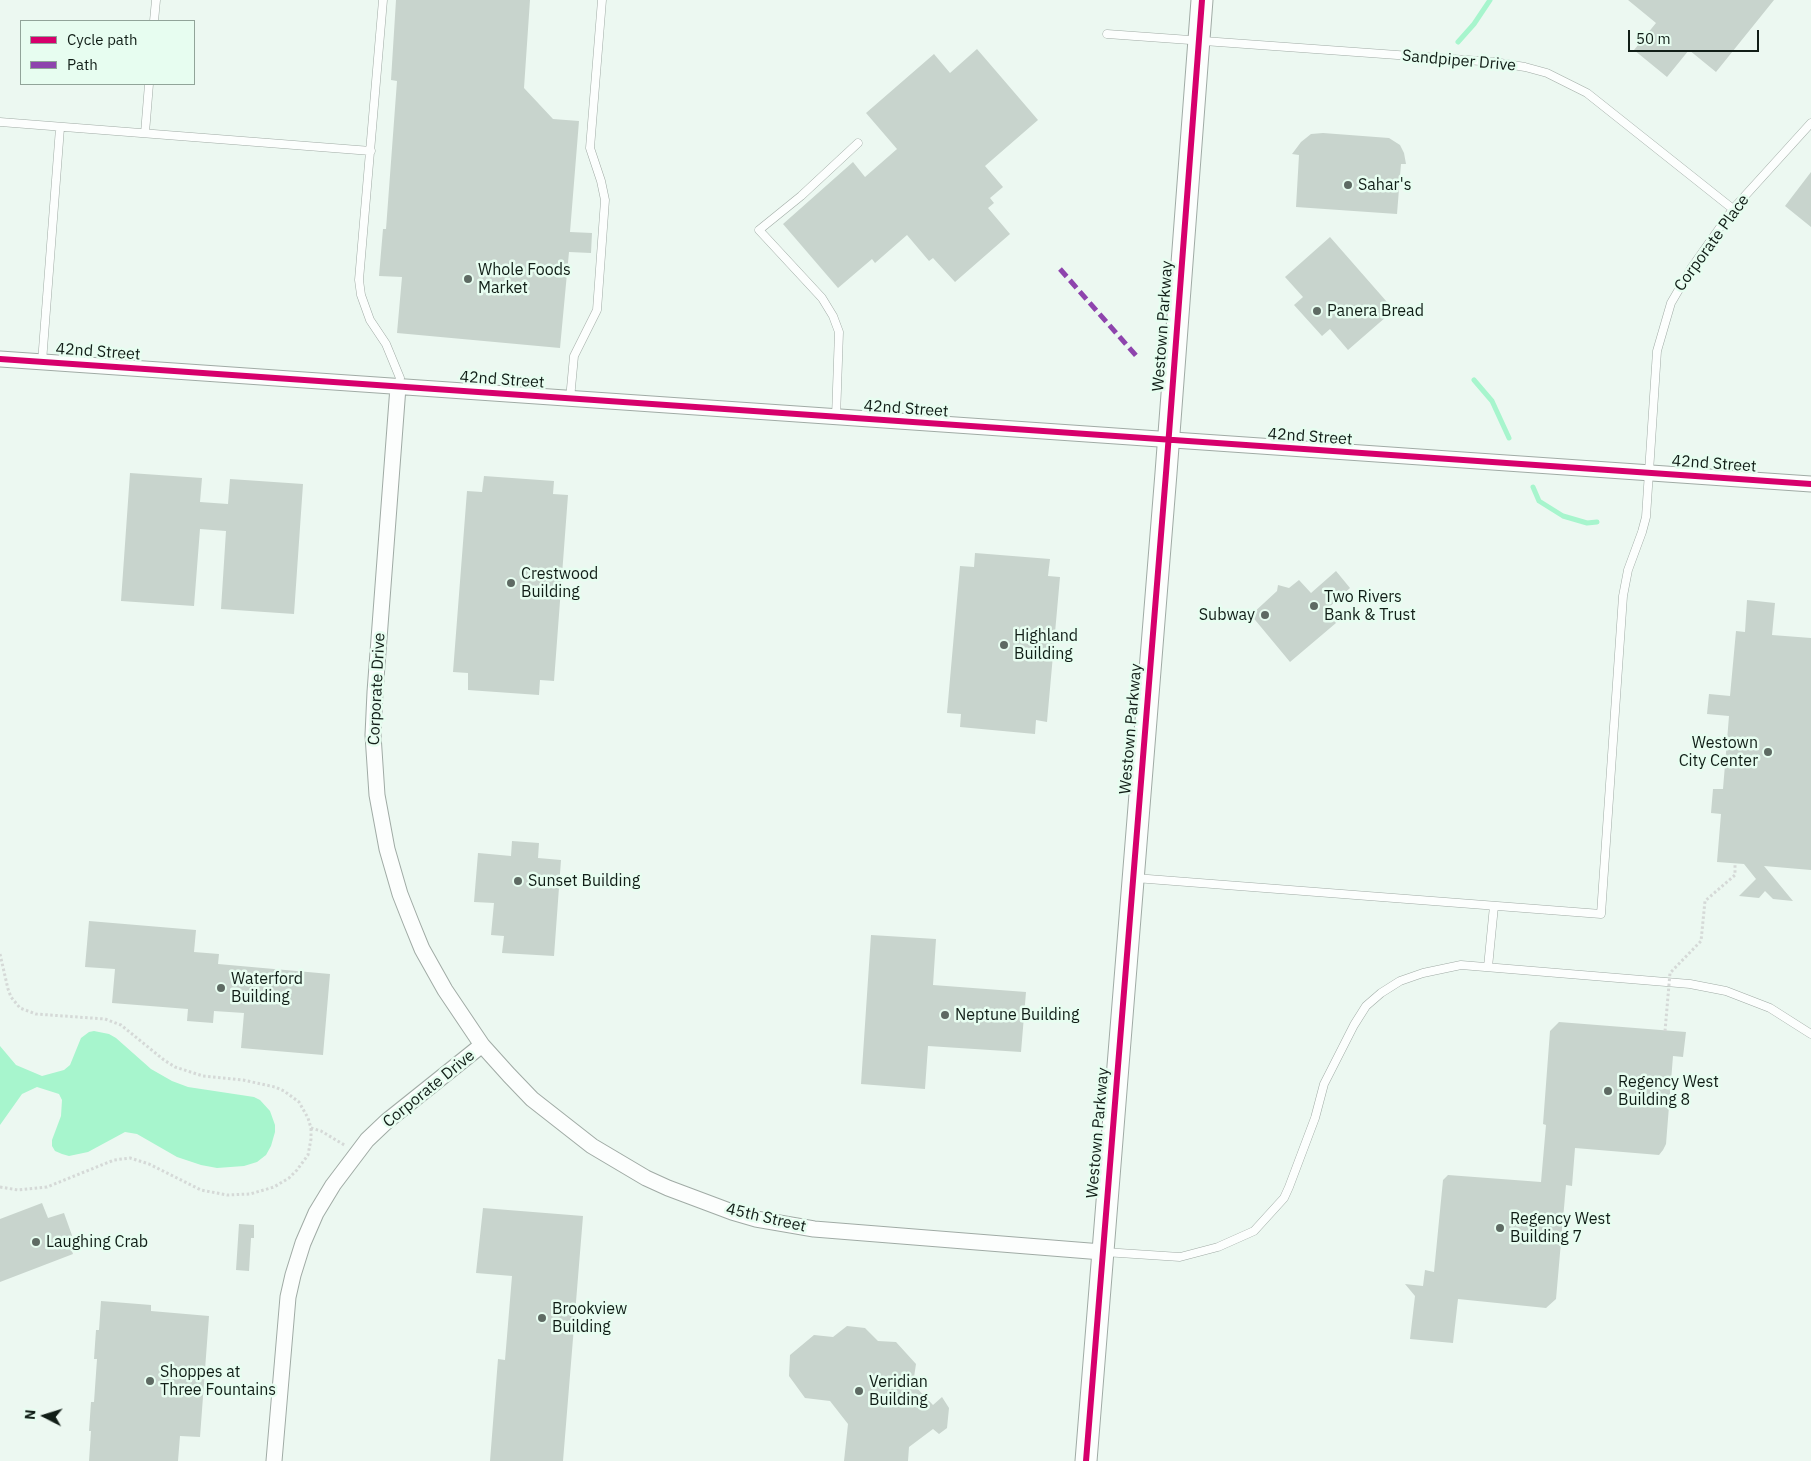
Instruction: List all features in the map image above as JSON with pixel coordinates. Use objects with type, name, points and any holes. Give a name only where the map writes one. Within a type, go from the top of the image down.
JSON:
[{"type":"street","name":"Westown Parkway","points":[[1086,1461],[1202,0]]},
{"type":"street","name":"42nd Street","points":[[0,359],[1811,484]]},
{"type":"street","name":"Corporate Drive","points":[[274,1461],[285,1318],[293,1275],[303,1243],[316,1213],[356,1153],[387,1121],[482,1045],[445,990],[414,931],[386,849],[377,795],[373,734],[375,692],[398,387]]},
{"type":"street","name":"45th Street","points":[[482,1045],[532,1098],[592,1146],[646,1178],[732,1212],[794,1226],[862,1234],[1102,1252]]},
{"type":"lane","points":[[154,20],[156,0]]},
{"type":"lane","points":[[382,0],[359,280],[361,295],[370,320],[386,344],[400,378],[398,387]]},
{"type":"lane","points":[[570,399],[574,356],[597,310],[605,200],[590,148],[602,0]]},
{"type":"lane","name":"Sandpiper Drive","points":[[1107,34],[1494,62],[1525,66],[1546,73],[1587,93],[1606,106],[1733,209]]},
{"type":"lane","points":[[145,132],[149,85]]},
{"type":"lane","points":[[0,122],[371,150]]},
{"type":"lane","name":"Corporate Place","points":[[1494,906],[1601,914],[1623,596],[1628,570],[1646,517],[1657,351],[1670,303],[1692,267],[1733,209],[1811,123]]},
{"type":"lane","points":[[42,362],[60,128]]},
{"type":"lane","points":[[836,418],[839,332],[833,316],[822,298],[758,230],[800,196],[858,143]]},
{"type":"lane","points":[[1133,878],[1494,906],[1488,967]]},
{"type":"lane","points":[[1102,1252],[1180,1257],[1218,1247],[1254,1231],[1284,1198],[1315,1118],[1324,1084],[1354,1025],[1366,1006],[1381,993],[1400,981],[1423,973],[1461,965],[1690,984],[1726,991],[1770,1008],[1811,1034]]},
{"type":"path","points":[[1665,1031],[1670,973],[1701,941],[1706,901],[1735,875],[1735,864]]},
{"type":"path","points":[[0,954],[8,989],[11,997],[20,1008],[36,1014],[105,1019],[121,1025],[175,1067],[204,1076],[243,1080],[275,1087],[284,1091],[298,1102],[308,1118],[311,1128],[308,1154],[297,1170],[289,1178],[274,1187],[250,1194],[227,1195],[201,1190],[149,1164],[130,1158],[114,1160],[47,1187],[18,1190],[0,1187]]},
{"type":"path","points":[[311,1128],[338,1140],[356,1153]]},
{"type":"shaded area","points":[[94,1031],[109,1034],[116,1038],[151,1069],[172,1081],[188,1087],[254,1097],[260,1100],[270,1111],[275,1125],[271,1146],[266,1155],[257,1162],[244,1166],[217,1168],[177,1157],[137,1134],[125,1132],[88,1152],[69,1156],[62,1154],[55,1151],[52,1146],[52,1140],[61,1116],[62,1100],[59,1094],[37,1087],[22,1094],[0,1125],[0,1046],[16,1065],[42,1076],[64,1070],[70,1065],[81,1038]]},
{"type":"building","points":[[396,0],[530,0],[524,88],[553,119],[579,121],[570,232],[592,233],[591,253],[569,252],[560,348],[397,333],[402,277],[379,276],[383,229],[386,229],[397,81],[391,80]]},
{"type":"building","points":[[1628,0],[1774,0],[1716,72],[1689,50],[1667,77],[1634,50],[1656,23]]},
{"type":"building","points":[[977,49],[1038,120],[985,166],[1003,187],[990,198],[994,203],[988,208],[1010,234],[955,282],[933,258],[929,261],[907,235],[875,263],[872,259],[838,288],[783,224],[853,162],[865,177],[897,149],[866,113],[934,54],[950,73]]},
{"type":"building","name":"Sahar's","points":[[1323,133],[1389,138],[1400,145],[1406,164],[1401,164],[1397,214],[1296,207],[1299,155],[1292,154],[1301,142],[1311,134]]},
{"type":"building","points":[[1811,172],[1811,227],[1785,206]]},
{"type":"building","points":[[1330,237],[1394,310],[1348,350],[1330,329],[1322,336],[1294,305],[1303,297],[1285,277]]},
{"type":"building","points":[[130,473],[202,478],[200,502],[228,504],[230,479],[303,484],[294,614],[221,609],[226,531],[200,529],[194,606],[121,601]]},
{"type":"building","name":"Crestwood Building","points":[[484,476],[554,481],[553,494],[568,495],[554,681],[540,680],[539,695],[468,690],[468,673],[453,672],[467,491],[482,492]]},
{"type":"building","name":"Highland Building","points":[[975,553],[1050,559],[1048,576],[1060,577],[1047,722],[1036,720],[1035,734],[960,727],[961,714],[947,713],[960,566],[974,567]]},
{"type":"building","points":[[1336,571],[1350,588],[1326,610],[1336,623],[1290,662],[1251,615],[1277,591],[1278,585],[1289,588],[1299,580],[1311,593]]},
{"type":"building","name":"Westown City Center","points":[[1747,600],[1775,603],[1772,635],[1811,638],[1811,870],[1764,866],[1793,901],[1773,899],[1765,891],[1759,898],[1739,896],[1756,879],[1744,864],[1717,862],[1721,814],[1711,813],[1713,789],[1723,789],[1729,716],[1707,714],[1709,694],[1730,696],[1736,631],[1745,632]]},
{"type":"building","name":"Sunset Building","points":[[512,841],[539,843],[538,858],[561,860],[554,956],[502,953],[504,936],[491,935],[494,903],[474,902],[478,853],[511,856]]},
{"type":"building","name":"Waterford Building","points":[[89,921],[196,930],[194,952],[219,954],[218,964],[330,974],[323,1055],[241,1048],[244,1013],[214,1011],[213,1023],[187,1021],[188,1009],[112,1003],[115,969],[85,967]]},
{"type":"building","name":"Neptune Building","points":[[871,935],[936,939],[933,985],[1026,992],[1021,1052],[928,1046],[925,1089],[861,1084]]},
{"type":"building","points":[[1559,1022],[1686,1032],[1683,1057],[1673,1056],[1666,1144],[1659,1155],[1575,1148],[1572,1186],[1566,1185],[1556,1299],[1546,1308],[1458,1299],[1453,1343],[1410,1339],[1415,1296],[1405,1284],[1423,1286],[1425,1270],[1434,1272],[1443,1180],[1448,1175],[1541,1182],[1546,1125],[1543,1124],[1550,1031]]},
{"type":"building","name":"Laughing Crab","points":[[42,1203],[48,1218],[64,1213],[74,1241],[69,1243],[73,1254],[0,1282],[0,1219]]},
{"type":"building","name":"Brookview Building","points":[[483,1208],[583,1216],[563,1461],[490,1461],[498,1359],[505,1360],[512,1276],[476,1273]]},
{"type":"building","points":[[239,1224],[254,1225],[254,1238],[251,1238],[249,1271],[236,1270]]},
{"type":"building","name":"Shoppes at Three Fountains","points":[[101,1301],[151,1305],[151,1311],[209,1316],[200,1437],[180,1436],[178,1461],[89,1461],[91,1402],[94,1402],[97,1359],[94,1359],[96,1330],[99,1330]]},
{"type":"building","name":"Veridian Building","points":[[847,1326],[865,1328],[878,1341],[896,1342],[916,1364],[913,1384],[933,1405],[942,1397],[949,1408],[947,1428],[939,1434],[933,1429],[909,1447],[908,1461],[844,1461],[848,1424],[830,1401],[805,1398],[789,1376],[790,1355],[814,1335],[833,1337]]},
{"type":"waterway","points":[[1458,42],[1474,24],[1490,0]]},
{"type":"waterway","points":[[1474,380],[1492,401],[1509,438]]},
{"type":"waterway","points":[[1533,487],[1539,501],[1563,516],[1587,523],[1597,522]]},
{"type":"marked path","points":[[1060,269],[1139,359]]},
{"type":"cycle path","points":[[1086,1461],[1166,473],[1202,0]]},
{"type":"cycle path","points":[[0,359],[1811,484]]},
{"type":"place","name":"Sahar's","points":[[1348,185]]},
{"type":"place","name":"Whole Foods Market","points":[[468,279]]},
{"type":"place","name":"Panera Bread","points":[[1317,311]]},
{"type":"place","name":"Crestwood Building","points":[[511,583]]},
{"type":"place","name":"Two Rivers Bank & Trust","points":[[1314,606]]},
{"type":"place","name":"Subway","points":[[1265,615]]},
{"type":"place","name":"Highland Building","points":[[1004,645]]},
{"type":"place","name":"Westown City Center","points":[[1768,752]]},
{"type":"place","name":"Sunset Building","points":[[518,881]]},
{"type":"place","name":"Waterford Building","points":[[221,988]]},
{"type":"place","name":"Neptune Building","points":[[945,1015]]},
{"type":"place","name":"Regency West Building 8","points":[[1608,1091]]},
{"type":"place","name":"Regency West Building 7","points":[[1500,1228]]},
{"type":"place","name":"Laughing Crab","points":[[36,1242]]},
{"type":"place","name":"Brookview Building","points":[[542,1318]]},
{"type":"place","name":"Shoppes at Three Fountains","points":[[150,1381]]},
{"type":"place","name":"Veridian Building","points":[[859,1391]]}]
